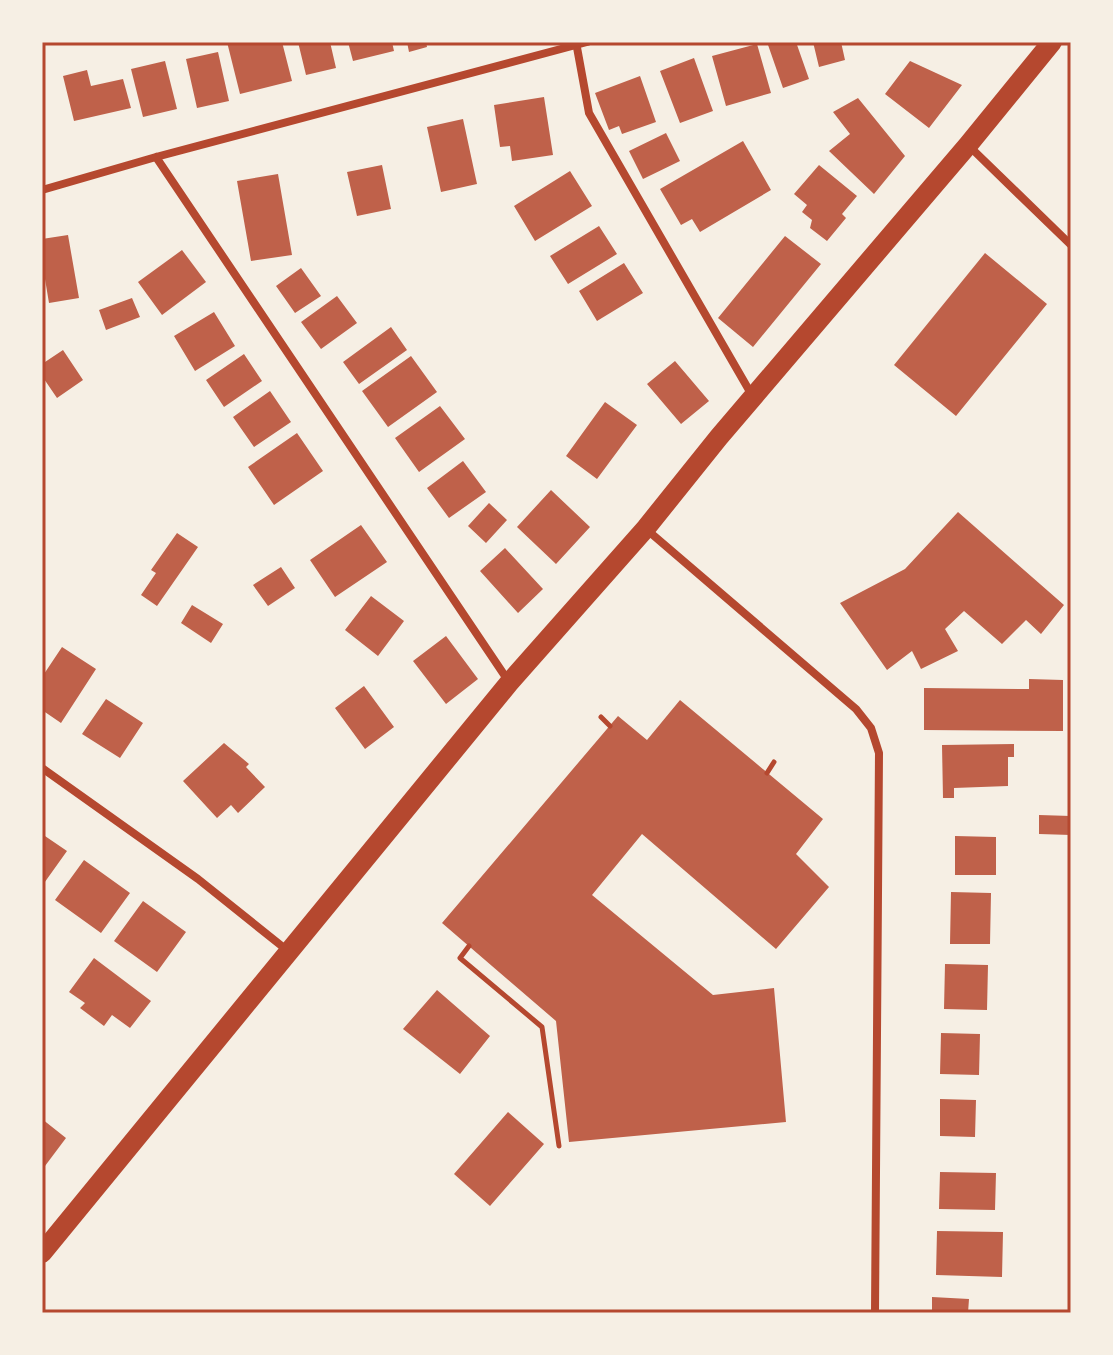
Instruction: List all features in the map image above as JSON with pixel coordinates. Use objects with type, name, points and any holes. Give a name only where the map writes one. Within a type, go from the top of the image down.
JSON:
[{"type":"main road","points":[[44,1246],[290,952],[509,683],[646,528],[1052,42]]},
{"type":"street","points":[[42,190],[587,42]]},
{"type":"street","points":[[576,43],[589,113],[754,398]]},
{"type":"street","points":[[968,145],[1071,245]]},
{"type":"street","points":[[156,157],[509,683]]},
{"type":"street","points":[[646,528],[856,709],[871,728],[879,753],[875,1313]]},
{"type":"street","points":[[42,768],[198,879],[290,952]]},
{"type":"path","points":[[601,717],[610,726]]},
{"type":"path","points":[[767,773],[774,762]]},
{"type":"path","points":[[469,946],[460,958],[542,1027],[559,1146]]},
{"type":"building","points":[[227,42],[282,42],[292,81],[240,94]]},
{"type":"building","points":[[298,42],[330,42],[336,68],[306,75]]},
{"type":"building","points":[[348,42],[392,42],[394,51],[353,61]]},
{"type":"building","points":[[407,42],[426,42],[427,47],[409,52]]},
{"type":"building","points":[[767,42],[796,42],[809,79],[783,88]]},
{"type":"building","points":[[813,42],[841,42],[845,60],[819,67]]},
{"type":"building","points":[[757,44],[771,93],[726,106],[712,56]]},
{"type":"building","points":[[218,52],[229,101],[197,108],[186,59]]},
{"type":"building","points":[[694,58],[713,111],[680,123],[660,71]]},
{"type":"building","points":[[165,61],[177,109],[143,117],[131,69]]},
{"type":"building","points":[[910,61],[962,85],[929,128],[885,94]]},
{"type":"building","points":[[87,70],[91,86],[123,79],[131,108],[74,121],[63,76]]},
{"type":"building","points":[[640,76],[656,122],[622,134],[619,126],[609,130],[595,93]]},
{"type":"building","points":[[544,97],[553,155],[512,161],[510,146],[500,147],[494,105]]},
{"type":"building","points":[[858,98],[905,156],[874,194],[829,151],[850,134],[833,112]]},
{"type":"building","points":[[463,119],[477,184],[441,192],[427,127]]},
{"type":"building","points":[[666,133],[680,161],[643,179],[629,151]]},
{"type":"building","points":[[743,141],[771,190],[700,232],[692,219],[681,225],[660,189]]},
{"type":"building","points":[[382,165],[391,209],[357,216],[347,172]]},
{"type":"building","points":[[819,165],[857,196],[842,214],[846,218],[827,241],[810,228],[812,220],[802,212],[807,205],[794,194]]},
{"type":"building","points":[[570,171],[592,206],[535,241],[514,206]]},
{"type":"building","points":[[278,174],[292,255],[251,261],[237,181]]},
{"type":"building","points":[[599,226],[617,254],[568,284],[550,256]]},
{"type":"building","points":[[68,235],[79,298],[49,303],[42,239]]},
{"type":"building","points":[[785,236],[821,264],[753,347],[718,318]]},
{"type":"building","points":[[182,250],[206,282],[162,315],[138,282]]},
{"type":"building","points":[[985,253],[1047,304],[956,416],[894,365]]},
{"type":"building","points":[[624,263],[643,293],[597,321],[579,291]]},
{"type":"building","points":[[301,268],[321,296],[295,313],[276,286]]},
{"type":"building","points":[[337,296],[357,323],[321,349],[301,322]]},
{"type":"building","points":[[132,298],[140,317],[106,330],[99,310]]},
{"type":"building","points":[[214,312],[235,346],[195,371],[174,336]]},
{"type":"building","points":[[391,327],[407,350],[359,384],[343,362]]},
{"type":"building","points":[[63,350],[83,380],[57,398],[42,376],[42,364]]},
{"type":"building","points":[[244,354],[262,381],[224,407],[206,380]]},
{"type":"building","points":[[411,356],[437,392],[388,427],[362,391]]},
{"type":"building","points":[[675,361],[709,401],[681,424],[647,384]]},
{"type":"building","points":[[270,391],[291,422],[254,447],[233,417]]},
{"type":"building","points":[[605,402],[637,425],[597,479],[566,456]]},
{"type":"building","points":[[440,406],[465,439],[419,472],[395,438]]},
{"type":"building","points":[[297,433],[323,471],[274,505],[248,467]]},
{"type":"building","points":[[463,461],[486,492],[449,518],[427,488]]},
{"type":"building","points":[[551,490],[590,527],[556,564],[517,527]]},
{"type":"building","points":[[489,503],[507,520],[486,543],[468,526]]},
{"type":"building","points":[[958,512],[1064,605],[1041,634],[1026,620],[1002,644],[964,611],[945,629],[958,651],[921,669],[912,651],[887,670],[840,603],[905,569]]},
{"type":"building","points":[[361,525],[387,562],[335,597],[310,560]]},
{"type":"building","points":[[177,533],[198,547],[157,606],[141,595],[156,573],[151,570]]},
{"type":"building","points":[[505,548],[543,589],[518,613],[480,571]]},
{"type":"building","points":[[281,567],[295,588],[268,606],[253,585]]},
{"type":"building","points":[[371,596],[404,621],[378,656],[345,630]]},
{"type":"building","points":[[192,605],[223,624],[211,643],[181,623]]},
{"type":"building","points":[[446,636],[478,679],[446,704],[413,661]]},
{"type":"building","points":[[62,647],[96,669],[61,723],[42,710],[42,677]]},
{"type":"building","points":[[1029,679],[1063,680],[1063,731],[924,730],[924,688],[1029,689]]},
{"type":"building","points":[[364,686],[394,727],[365,749],[335,708]]},
{"type":"building","points":[[106,699],[143,723],[120,758],[82,734]]},
{"type":"building","points":[[680,700],[823,819],[796,854],[829,887],[776,949],[642,834],[592,895],[713,995],[774,988],[786,1122],[569,1142],[556,1021],[442,923],[618,716],[647,740]]},
{"type":"building","points":[[224,743],[249,764],[246,767],[265,787],[238,813],[231,805],[217,818],[183,781]]},
{"type":"building","points":[[1014,744],[1014,757],[1008,757],[1008,786],[954,788],[954,798],[943,798],[942,745]]},
{"type":"building","points":[[1039,815],[1071,816],[1071,835],[1039,834]]},
{"type":"building","points":[[42,834],[67,851],[42,886]]},
{"type":"building","points":[[955,836],[996,837],[996,875],[955,875]]},
{"type":"building","points":[[84,860],[130,893],[101,933],[55,900]]},
{"type":"building","points":[[951,892],[991,893],[990,944],[950,944]]},
{"type":"building","points":[[143,901],[186,932],[157,972],[114,941]]},
{"type":"building","points":[[94,958],[151,1001],[130,1028],[112,1015],[104,1026],[80,1008],[85,1003],[69,992]]},
{"type":"building","points":[[945,964],[988,965],[987,1010],[944,1009]]},
{"type":"building","points":[[437,990],[490,1036],[460,1074],[403,1029]]},
{"type":"building","points":[[941,1033],[980,1034],[979,1075],[940,1074]]},
{"type":"building","points":[[940,1099],[976,1100],[975,1137],[940,1136]]},
{"type":"building","points":[[508,1112],[544,1144],[490,1206],[454,1174]]},
{"type":"building","points":[[42,1119],[66,1138],[42,1170]]},
{"type":"building","points":[[940,1172],[996,1173],[995,1210],[939,1209]]},
{"type":"building","points":[[937,1231],[1003,1232],[1002,1277],[936,1275]]},
{"type":"building","points":[[932,1297],[969,1299],[968,1313],[932,1313]]}]
